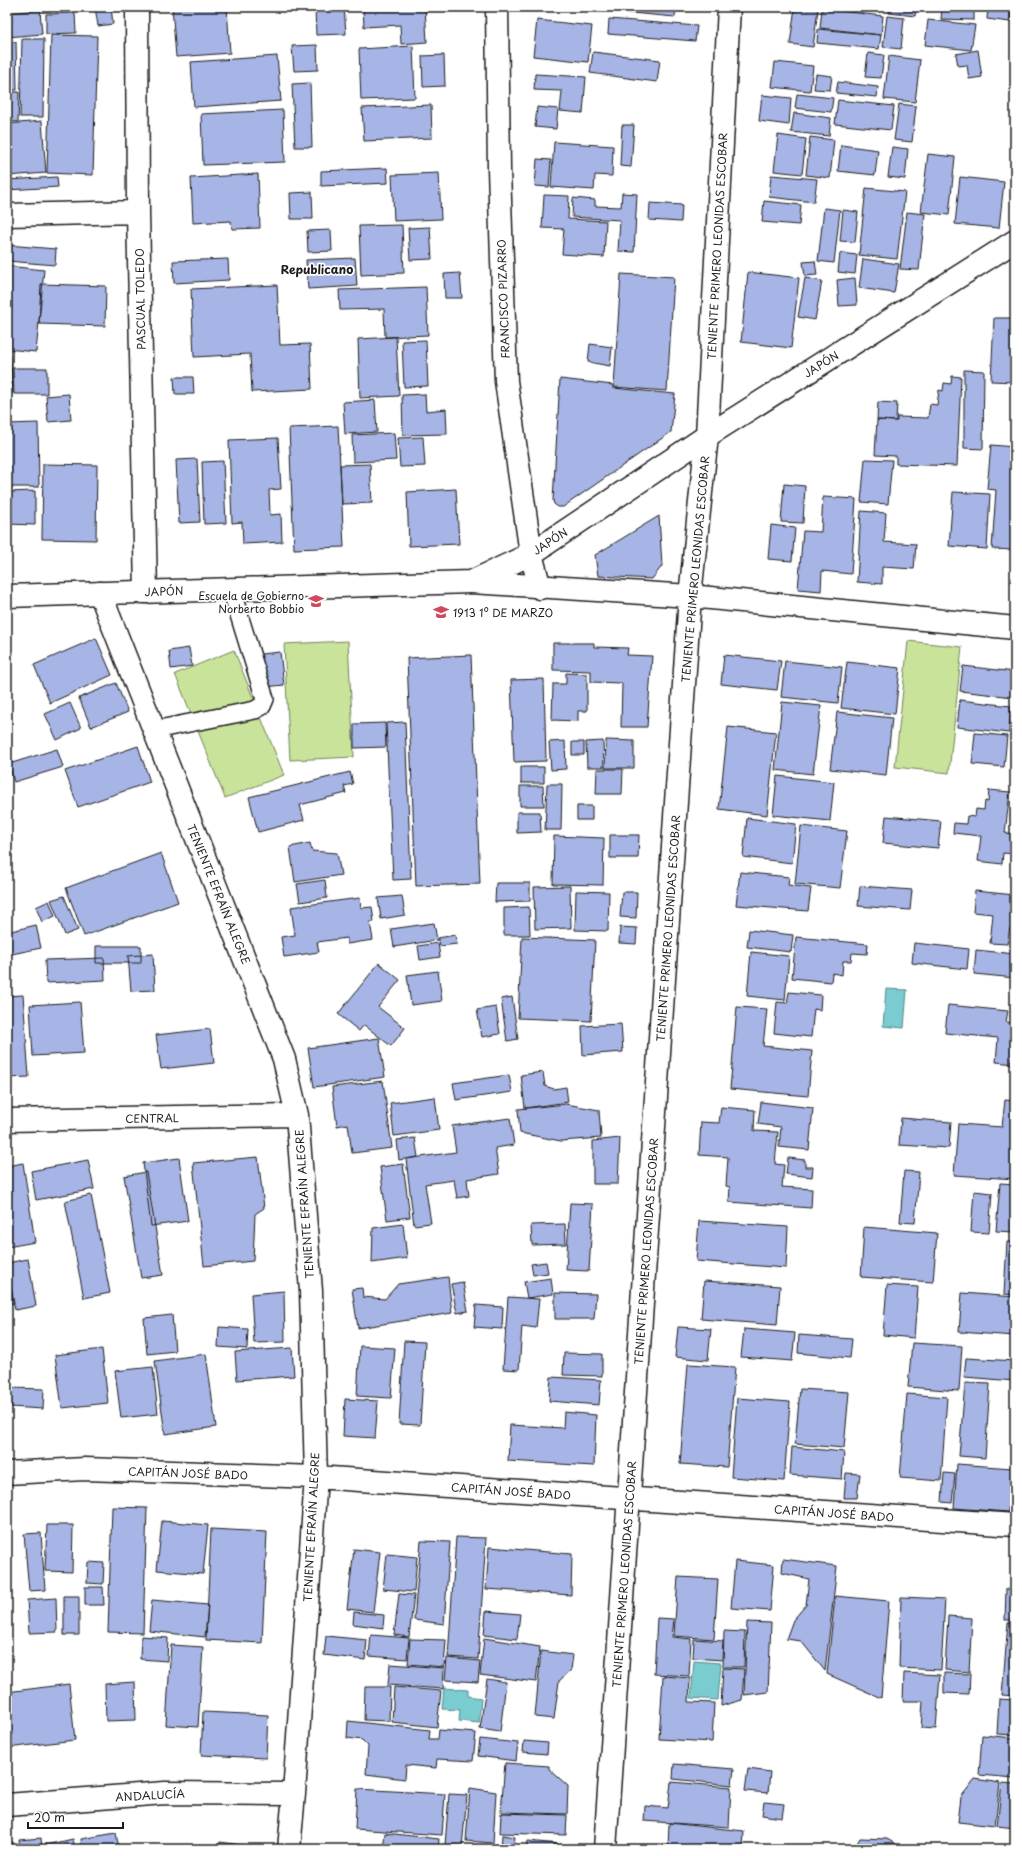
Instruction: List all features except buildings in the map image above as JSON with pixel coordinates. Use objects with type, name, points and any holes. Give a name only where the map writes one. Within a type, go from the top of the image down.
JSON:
[{"type":"street","name":"PASCUAL TOLEDO","points":[[137,7],[138,212],[146,592]]},
{"type":"street","name":"FRANCISCO PIZARRO","points":[[497,7],[499,169],[506,381],[531,554],[540,588]]},
{"type":"street","name":"TENIENTE PRIMERO LEONIDAS ESCOBAR","points":[[605,1849],[690,596],[708,436],[728,7]]},
{"type":"street","points":[[7,215],[138,212]]},
{"type":"street","name":"JAPÓN","points":[[7,596],[471,582],[531,554],[708,436],[1015,241]]},
{"type":"street","points":[[471,582],[540,588],[690,596],[1015,628]]},
{"type":"street","name":"TENIENTE EFRAÍN ALEGRE","points":[[100,593],[284,1059],[297,1115],[311,1291],[316,1477],[289,1849]]},
{"type":"street","name":"CENTRAL","points":[[7,1120],[297,1115]]},
{"type":"street","name":"CAPITÁN JOSÉ BADO","points":[[7,1473],[86,1469],[316,1477],[1015,1525]]},
{"type":"street","name":"ANDALUCÍA","points":[[7,1805],[165,1793],[294,1794]]},
{"type":"lane","points":[[154,730],[255,710],[262,706],[265,699],[231,589]]},
{"type":"green space","points":[[348,641],[354,757],[290,760],[284,644]]},
{"type":"green space","points":[[908,641],[962,647],[949,773],[895,767]]},
{"type":"green space","points":[[234,650],[284,775],[225,798],[175,674]]},
{"type":"water","points":[[886,989],[907,990],[904,1028],[883,1026]]},
{"type":"water","points":[[694,1661],[721,1663],[718,1700],[691,1698]]},
{"type":"water","points":[[444,1688],[468,1690],[468,1696],[481,1698],[479,1723],[459,1721],[460,1710],[442,1709]]},
{"type":"place","name":"Escuela de Gobierno Norberto Bobbio","points":[[316,601]]},
{"type":"place","name":"1913 1º DE MARZO","points":[[441,612]]},
{"type":"district","name":"Republicano","points":[[317,269]]}]
